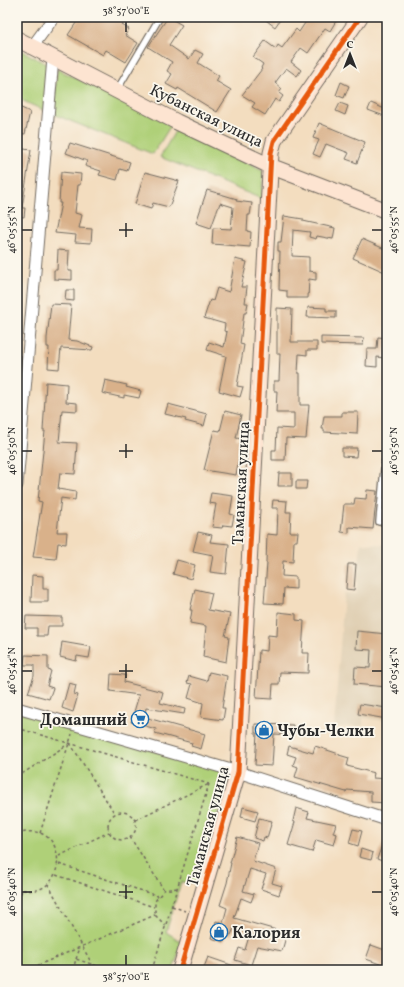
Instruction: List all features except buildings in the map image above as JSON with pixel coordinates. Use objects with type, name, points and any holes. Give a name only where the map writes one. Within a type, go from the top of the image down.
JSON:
[{"type":"street","points":[[32,47],[54,17]]},
{"type":"street","name":"Таманская улица","points":[[180,970],[238,772],[270,166],[274,141],[360,17]]},
{"type":"street","name":"Кубанская улица","points":[[17,39],[177,122],[270,166],[387,211]]},
{"type":"street","points":[[17,485],[53,58]]},
{"type":"street","points":[[17,708],[238,772],[387,820]]},
{"type":"lane","points":[[117,90],[160,17]]},
{"type":"lane","points":[[379,522],[387,437]]},
{"type":"path","points":[[17,728],[209,784]]},
{"type":"path","points":[[17,777],[70,743]]},
{"type":"path","points":[[70,743],[115,814]]},
{"type":"path","points":[[40,833],[70,743]]},
{"type":"path","points":[[134,820],[209,784]]},
{"type":"path","points":[[152,970],[209,784]]},
{"type":"path","points":[[124,812],[132,816],[136,830],[130,838],[118,840],[109,832],[108,824],[115,814],[124,812]]},
{"type":"path","points":[[17,834],[25,832],[40,833],[52,842],[58,856],[59,864],[56,875],[48,884],[36,890],[22,890],[17,888]]},
{"type":"path","points":[[58,856],[109,832]]},
{"type":"path","points":[[130,838],[164,890]]},
{"type":"path","points":[[59,864],[158,896]]},
{"type":"path","points":[[56,875],[154,907]]},
{"type":"path","points":[[48,884],[81,947],[92,964]]},
{"type":"path","points":[[166,926],[156,915],[154,907],[158,896],[164,890],[178,888]]},
{"type":"path","points":[[17,905],[22,890]]},
{"type":"path","points":[[27,970],[156,915]]},
{"type":"path","points":[[73,970],[81,947]]},
{"type":"path","points":[[76,959],[109,970]]},
{"type":"shaded area","points":[[361,543],[387,545],[387,721],[363,718],[363,726],[334,727],[344,593],[356,594]]},
{"type":"green space","points":[[17,48],[48,65],[45,111],[17,98]]},
{"type":"green space","points":[[57,69],[171,125],[153,154],[53,114]]},
{"type":"green space","points":[[177,128],[263,171],[262,199],[160,157]]},
{"type":"green space","points":[[17,711],[230,773],[197,883],[181,882],[166,932],[182,942],[173,970],[17,970]]},
{"type":"cycle path","points":[[180,970],[238,772],[271,153],[274,141],[360,17]]},
{"type":"place","name":"Домашний","points":[[140,719]]},
{"type":"place","name":"Чубы-Челки","points":[[264,730]]},
{"type":"place","name":"Калория","points":[[219,932]]}]
